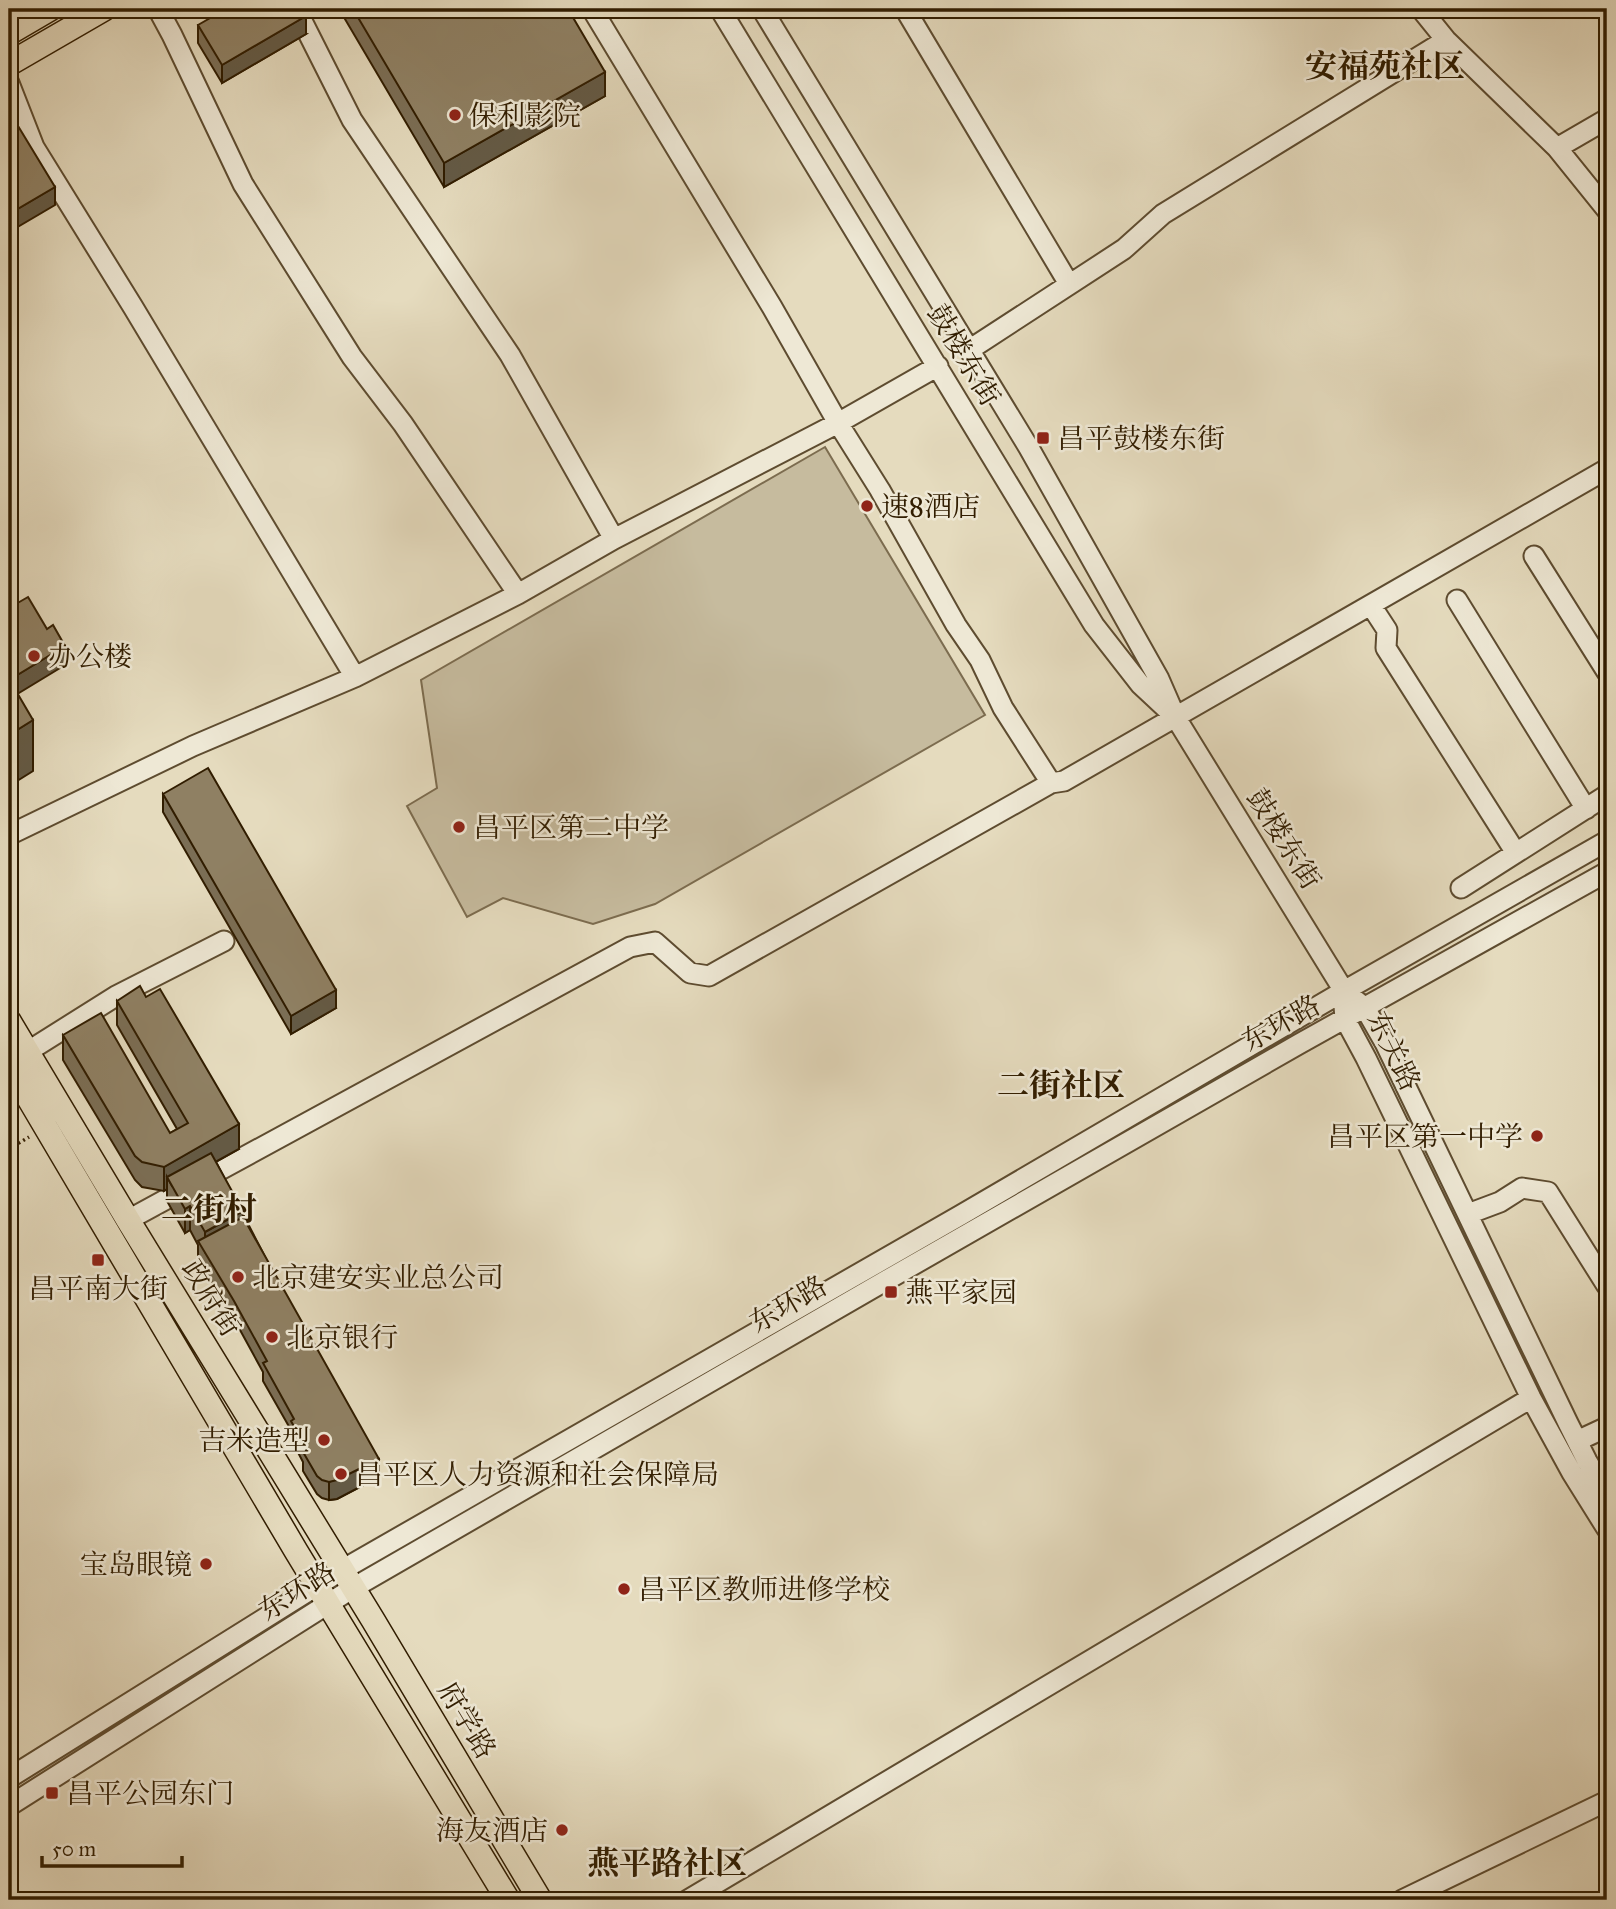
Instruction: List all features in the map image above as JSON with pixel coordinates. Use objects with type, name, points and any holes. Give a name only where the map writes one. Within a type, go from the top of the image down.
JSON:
[{"type":"main road","points":[[9,33],[50,9]]},
{"type":"main road","points":[[9,64],[104,9]]},
{"type":"main road","name":"政府街","points":[[9,1021],[18,1059],[131,1275],[323,1594]]},
{"type":"main road","name":"政府街","points":[[18,1059],[128,1220],[347,1579]]},
{"type":"main road","name":"府学路","points":[[347,1579],[540,1900]]},
{"type":"main road","name":"府学路","points":[[323,1594],[508,1900]]},
{"type":"street","points":[[158,9],[243,184],[352,356],[403,424],[518,594]]},
{"type":"street","points":[[296,9],[352,120],[510,355],[614,539]]},
{"type":"street","points":[[592,9],[772,307],[956,625],[980,660],[1003,708],[1051,783]]},
{"type":"street","name":"鼓楼东街","points":[[720,9],[1094,625],[1140,684],[1176,718]]},
{"type":"street","name":"鼓楼东街","points":[[762,9],[1029,448],[1159,679],[1176,718],[1344,991]]},
{"type":"street","points":[[909,9],[908,14],[1069,284]]},
{"type":"street","points":[[1422,9],[1446,40],[1557,148],[1607,210]]},
{"type":"street","points":[[969,350],[1124,249],[1163,214],[1446,40]]},
{"type":"street","points":[[9,83],[34,147],[355,677]]},
{"type":"street","points":[[1557,148],[1607,119]]},
{"type":"street","points":[[9,835],[193,746],[355,677],[518,594],[614,539],[838,423],[938,366]]},
{"type":"street","points":[[128,1220],[630,947],[655,942],[690,973],[709,976],[1051,783],[1064,780],[1176,718],[1607,469]]},
{"type":"street","points":[[1534,556],[1607,672]]},
{"type":"street","points":[[1457,600],[1586,809]]},
{"type":"street","points":[[1372,607],[1387,629],[1386,648],[1516,853]]},
{"type":"street","points":[[1461,888],[1607,796]]},
{"type":"street","name":"东环路","points":[[9,1778],[937,1229],[1607,841]]},
{"type":"street","name":"东环路","points":[[347,1579],[802,1329],[1607,872]]},
{"type":"street","points":[[18,1059],[116,996],[224,941]]},
{"type":"street","name":"东关路","points":[[1344,991],[1365,1008],[1385,1043],[1577,1441],[1607,1495]]},
{"type":"street","name":"东关路","points":[[1344,991],[1345,1019],[1531,1398],[1572,1473],[1607,1529]]},
{"type":"street","points":[[1468,1214],[1500,1202],[1522,1188],[1548,1192],[1607,1286]]},
{"type":"street","points":[[688,1900],[1531,1398]]},
{"type":"street","points":[[1577,1441],[1607,1427]]},
{"type":"street","name":"东环路","points":[[9,1805],[323,1594]]},
{"type":"street","points":[[1402,1900],[1607,1801]]},
{"type":"shaded area","points":[[825,447],[985,715],[655,904],[593,924],[503,898],[467,917],[407,806],[437,788],[421,680]]},
{"type":"building","points":[[226,9],[302,9],[306,16],[222,65],[198,25]]},
{"type":"building","points":[[353,9],[568,9],[605,72],[444,163]]},
{"type":"building","points":[[15,121],[55,187],[9,214],[9,125]]},
{"type":"building","name":"办公楼","points":[[28,597],[47,629],[53,625],[65,646],[9,680],[9,608]]},
{"type":"building","points":[[9,679],[33,720],[9,735]]},
{"type":"building","points":[[208,768],[336,990],[291,1016],[163,794]]},
{"type":"building","points":[[140,986],[146,997],[160,989],[239,1124],[164,1167],[142,1162],[135,1156],[63,1035],[101,1013],[170,1133],[188,1123],[117,1001]]},
{"type":"building","points":[[211,1153],[243,1211],[205,1232],[190,1206],[185,1209],[167,1177]]},
{"type":"building","points":[[243,1217],[379,1459],[337,1480],[329,1482],[317,1476],[303,1452],[307,1450],[291,1421],[294,1419],[263,1363],[267,1361],[198,1241]]},
{"type":"place","name":"保利影院","points":[[455,115]]},
{"type":"place","name":"昌平鼓楼东街","points":[[1043,438]]},
{"type":"place","name":"速8酒店","points":[[867,506]]},
{"type":"place","name":"办公楼","points":[[34,656]]},
{"type":"place","name":"昌平区第二中学","points":[[459,827]]},
{"type":"place","name":"昌平区第一中学","points":[[1537,1136]]},
{"type":"place","name":"昌平南大街","points":[[98,1260]]},
{"type":"place","name":"北京建安实业总公司","points":[[238,1277]]},
{"type":"place","name":"燕平家园","points":[[891,1292]]},
{"type":"place","name":"北京银行","points":[[272,1337]]},
{"type":"place","name":"吉米造型","points":[[324,1440]]},
{"type":"place","name":"昌平区人力资源和社会保障局","points":[[341,1474]]},
{"type":"place","name":"宝岛眼镜","points":[[206,1564]]},
{"type":"place","name":"昌平区教师进修学校","points":[[624,1589]]},
{"type":"place","name":"昌平公园东门","points":[[52,1793]]},
{"type":"place","name":"海友酒店","points":[[562,1830]]},
{"type":"district","name":"安福苑社区","points":[[1385,66]]},
{"type":"district","name":"二街社区","points":[[1061,1085]]},
{"type":"district","name":"二街村","points":[[209,1209]]},
{"type":"district","name":"燕平路社区","points":[[667,1863]]}]
